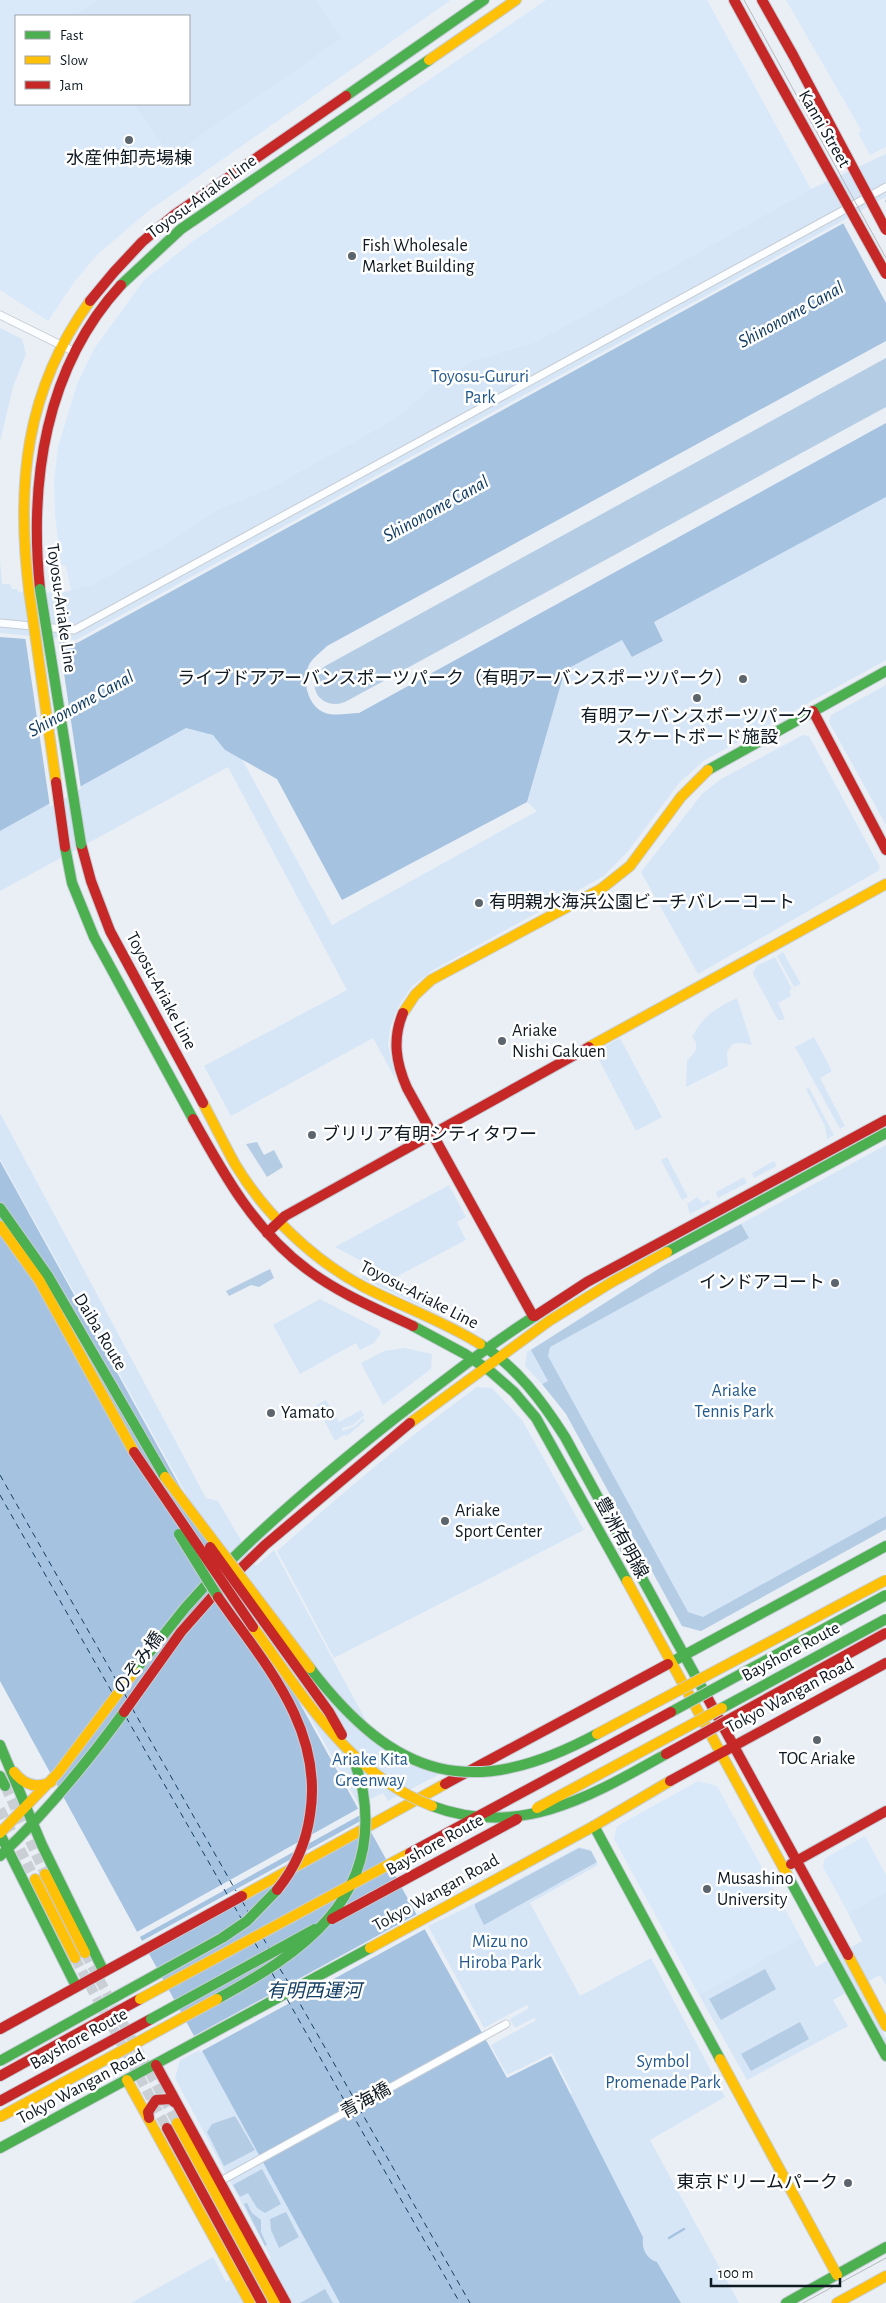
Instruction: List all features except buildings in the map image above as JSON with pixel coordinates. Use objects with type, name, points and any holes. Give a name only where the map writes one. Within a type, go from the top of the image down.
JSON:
[{"type":"main road","name":"Toyosu-Ariake Line","points":[[472,1357],[323,1280],[301,1264],[267,1233],[243,1205],[222,1174],[94,937],[83,914],[72,883],[65,847],[29,591],[22,514],[25,471],[33,423],[40,398],[62,347],[97,290],[136,246],[174,214],[484,0]]},
{"type":"main road","name":"Kanni Street","points":[[734,0],[886,274]]},
{"type":"main road","name":"Kanni Street","points":[[762,0],[886,230]]},
{"type":"main road","name":"Toyosu-Ariake Line","points":[[499,1357],[444,1324],[341,1274],[307,1248],[279,1222],[256,1194],[232,1156],[110,931],[91,881],[81,844],[40,589],[34,531],[35,492],[40,451],[55,399],[75,352],[110,298],[147,257],[181,229],[510,1]]},
{"type":"main road","points":[[533,1316],[407,1084],[396,1054],[398,1027],[402,1014],[416,992],[431,980],[601,889],[630,866],[681,797],[708,770],[886,671]]},
{"type":"main road","points":[[813,711],[886,850]]},
{"type":"main road","points":[[83,914],[85,902],[80,886],[85,882],[91,881]]},
{"type":"main road","points":[[267,1233],[299,1208],[432,1132],[886,884]]},
{"type":"main road","name":"のぞみ橋","points":[[0,1834],[26,1810],[41,1790],[52,1782],[172,1621],[258,1533],[398,1414],[472,1357],[587,1282],[886,1120]]},
{"type":"main road","name":"のぞみ橋","points":[[4,1853],[50,1808],[88,1761],[182,1630],[212,1596],[265,1545],[413,1421],[549,1321],[612,1282],[886,1133]]},
{"type":"main road","name":"Daiba Route","points":[[0,1208],[48,1276],[165,1477]]},
{"type":"main road","name":"Daiba Route","points":[[0,1226],[38,1280],[134,1452]]},
{"type":"main road","name":"豊洲有明線","points":[[472,1357],[486,1366],[518,1396],[536,1418],[672,1662],[886,2056]]},
{"type":"main road","name":"豊洲有明線","points":[[499,1357],[517,1373],[550,1412],[573,1450],[886,2026]]},
{"type":"main road","points":[[134,1452],[204,1558],[287,1675],[334,1735],[360,1761],[396,1789],[422,1802],[447,1811],[486,1818],[517,1818],[576,1801],[886,1633]]},
{"type":"main road","points":[[0,2060],[213,1944],[248,1921],[271,1899],[291,1872],[302,1850],[311,1821],[314,1792],[312,1764],[304,1735],[292,1705],[274,1675],[196,1564],[134,1452]]},
{"type":"main road","points":[[165,1477],[326,1688],[354,1720],[378,1741],[406,1757],[454,1770],[472,1772],[505,1770],[538,1762],[571,1748],[886,1580]]},
{"type":"main road","points":[[0,2117],[288,1959],[330,1919],[353,1882],[361,1857],[365,1817],[363,1793],[356,1766],[345,1740],[329,1712],[222,1567],[165,1477]]},
{"type":"main road","points":[[0,2029],[103,1970],[886,1546]]},
{"type":"main road","name":"Bayshore Route","points":[[0,2076],[886,1595]]},
{"type":"main road","name":"Bayshore Route","points":[[0,2101],[886,1619]]},
{"type":"main road","name":"Tokyo Wangan Road","points":[[0,2148],[594,1826],[704,1761],[886,1663]]},
{"type":"main road","points":[[0,1746],[33,1826],[103,1970]]},
{"type":"main road","points":[[8,1763],[21,1781],[41,1790]]},
{"type":"main road","points":[[0,1776],[5,1786]]},
{"type":"main road","points":[[784,1868],[886,1811]]},
{"type":"main road","points":[[594,1826],[837,2275]]},
{"type":"main road","points":[[0,1834],[4,1853],[76,1986]]},
{"type":"main road","points":[[45,1874],[85,1953]]},
{"type":"main road","points":[[35,1879],[75,1958]]},
{"type":"main road","points":[[156,2065],[286,2303]]},
{"type":"main road","points":[[127,2080],[250,2303]]},
{"type":"main road","points":[[149,2118],[151,2104],[156,2100],[170,2099],[178,2104]]},
{"type":"main road","points":[[177,2123],[275,2303]]},
{"type":"main road","points":[[167,2128],[262,2303]]},
{"type":"main road","points":[[786,2303],[886,2247]]},
{"type":"main road","points":[[837,2303],[886,2276]]},
{"type":"street","points":[[0,623],[74,630],[886,187]]},
{"type":"street","points":[[0,315],[75,352]]},
{"type":"street","name":"青海橋","points":[[226,2178],[506,2024]]},
{"type":"shaded area","name":"水産仲卸売場棟","points":[[0,0],[451,0],[147,212],[97,255],[75,281],[48,321],[0,290]]},
{"type":"shaded area","points":[[546,0],[707,0],[811,189],[535,342],[472,361],[435,384],[396,418],[270,488],[214,511],[174,539],[91,585],[71,591],[66,566],[61,565],[55,514],[54,481],[58,447],[77,384],[94,349],[144,280],[193,241]]},
{"type":"shaded area","points":[[786,0],[886,0],[886,147],[870,155],[858,133],[861,130]]},
{"type":"shaded area","points":[[886,358],[886,407],[345,702],[327,703],[316,693],[315,679],[319,671],[327,665]]},
{"type":"shaded area","points":[[257,1142],[264,1155],[274,1150],[283,1167],[267,1177],[246,1144]]},
{"type":"shaded area","points":[[741,1224],[749,1238],[550,1347],[548,1356],[688,1612],[703,1617],[886,1516],[886,1529],[701,1631],[682,1626],[566,1414],[542,1384],[548,1381],[531,1350],[663,1266]]},
{"type":"shaded area","points":[[270,1269],[274,1278],[259,1287],[251,1285],[229,1296],[226,1291]]},
{"type":"shaded area","name":"Musashino University","points":[[698,1781],[717,1786],[801,1938],[699,1995],[614,1839],[617,1826]]},
{"type":"shaded area","points":[[865,1836],[886,1875],[886,1892],[848,1913],[823,1867],[825,1858]]},
{"type":"shaded area","points":[[579,1848],[591,1851],[597,1862],[484,1925],[475,1904]]},
{"type":"shaded area","points":[[765,1969],[776,1989],[721,2020],[709,1999]]},
{"type":"shaded area","points":[[800,2022],[809,2039],[751,2071],[741,2054]]},
{"type":"shaded area","points":[[235,2116],[255,2150],[224,2166],[207,2132],[212,2124]]},
{"type":"shaded area","points":[[262,2169],[281,2204],[265,2213],[257,2208],[248,2193],[240,2197],[233,2185]]},
{"type":"shaded area","points":[[247,2203],[252,2213],[261,2220],[261,2232],[267,2245],[265,2246],[244,2204]]},
{"type":"shaded area","points":[[286,2212],[299,2237],[279,2248],[271,2230],[270,2219]]},
{"type":"shaded area","points":[[325,2289],[333,2303],[300,2303]]},
{"type":"green space","points":[[97,0],[316,0],[342,38],[171,156],[135,105],[190,105],[190,15],[75,15]]},
{"type":"green space","name":"Toyosu-Gururi Park","points":[[886,154],[886,197],[76,640],[0,633],[0,559],[2,584],[10,584],[12,589],[17,589],[18,592],[61,593],[91,585],[174,539],[214,511],[270,488],[396,418],[435,384],[472,361],[535,342],[811,189]]},
{"type":"green space","points":[[0,328],[22,339],[26,354],[13,387],[0,442]]},
{"type":"green space","points":[[886,497],[886,660],[705,760],[680,782],[629,850],[604,876],[433,970],[412,986],[398,1007],[390,1028],[388,1044],[396,1080],[373,1038],[231,1116],[204,1066],[347,990],[228,767],[0,891],[0,831],[186,728],[213,734],[225,750],[242,759],[332,925],[537,811],[527,802],[565,670],[622,640],[633,657],[663,641],[654,622]]},
{"type":"green space","points":[[886,685],[886,825],[829,722],[831,715]]},
{"type":"green space","points":[[803,735],[809,736],[880,867],[878,871],[698,974],[641,872],[702,794],[721,779]]},
{"type":"green space","points":[[783,952],[801,984],[794,987],[777,956]]},
{"type":"green space","points":[[775,957],[792,989],[789,990],[791,996],[778,1003],[785,1019],[783,1020],[778,1020],[753,974],[756,966]]},
{"type":"green space","points":[[737,998],[752,1045],[732,1044],[727,1052],[728,1066],[686,1087],[687,1061],[696,1050],[696,1042],[692,1037],[696,1030],[711,1013]]},
{"type":"green space","points":[[814,1037],[832,1071],[820,1078],[845,1126],[840,1129],[795,1047]]},
{"type":"green space","points":[[620,1038],[662,1117],[636,1131],[595,1052]]},
{"type":"green space","points":[[809,1088],[834,1135],[827,1139],[825,1126],[806,1089]]},
{"type":"green space","name":"Ariake Kita Greenway","points":[[0,1113],[206,1498],[218,1501],[256,1566],[274,1550],[379,1745],[444,1772],[388,1801],[383,1793],[359,1805],[0,1159]]},
{"type":"green space","name":"Ariake Tennis Park","points":[[886,1145],[886,1529],[701,1631],[682,1626],[566,1414],[556,1399],[525,1366],[527,1352],[663,1266]]},
{"type":"green space","points":[[667,1157],[688,1197],[682,1200],[661,1160]]},
{"type":"green space","points":[[774,1161],[777,1166],[754,1178],[752,1173]]},
{"type":"green space","points":[[744,1177],[747,1183],[718,1198],[716,1192]]},
{"type":"green space","points":[[449,1185],[466,1217],[457,1222],[466,1240],[394,1278],[335,1247]]},
{"type":"green space","points":[[697,1197],[703,1203],[708,1199],[711,1203],[690,1214],[687,1204]]},
{"type":"green space","points":[[363,1276],[433,1308],[432,1311],[362,1278]]},
{"type":"green space","points":[[320,1299],[380,1330],[381,1333],[374,1343],[360,1350],[356,1343],[300,1374],[273,1325]]},
{"type":"green space","points":[[405,1348],[432,1354],[431,1369],[383,1405],[361,1363],[384,1351]]},
{"type":"green space","name":"Ariake Sport Center","points":[[477,1387],[492,1388],[522,1420],[584,1530],[334,1658],[277,1551],[400,1446]]},
{"type":"green space","points":[[326,1400],[339,1422],[361,1410],[364,1415],[353,1425],[342,1428],[343,1431],[355,1426],[363,1418],[365,1421],[347,1436],[344,1435],[335,1441],[316,1405]]},
{"type":"green space","name":"Mizu no Hiroba Park","points":[[579,1847],[591,1850],[598,1865],[530,1903],[580,1996],[651,1958],[725,2097],[650,2140],[739,2303],[681,2303],[657,2262],[647,2255],[643,2236],[592,2143],[341,2303],[131,2303],[213,2257],[226,2282],[271,2258],[175,2078],[180,2060],[202,2049],[306,2240],[572,2093],[552,2053],[507,2075],[491,2045],[536,2020],[534,2018],[515,2028],[510,2019],[529,2008],[527,2005],[484,2028],[428,1926],[466,1908]]},
{"type":"green space","name":"Symbol Promenade Park","points":[[802,1886],[840,1954],[862,1941],[848,1913],[886,1892],[886,1985],[880,1975],[858,1987],[886,2038],[886,2046],[855,1988],[833,2000],[848,2026],[747,2080],[699,1995],[801,1938],[816,1967],[837,1955]]},
{"type":"water","name":"Shinonome Canal","points":[[886,200],[886,341],[327,646],[310,663],[306,676],[307,690],[317,709],[331,714],[359,713],[886,423],[886,497],[654,622],[663,641],[632,657],[622,640],[565,670],[527,802],[342,900],[277,779],[225,750],[213,735],[186,728],[0,831],[0,637],[77,643]]},
{"type":"water","name":"有明西運河","points":[[0,1161],[507,2078],[551,2056],[643,2237],[645,2252],[657,2262],[681,2303],[340,2303],[0,1681]]},
{"type":"pier","points":[[884,198],[886,203],[886,303],[842,221]]},
{"type":"pier","points":[[25,636],[59,639],[81,789],[50,807]]},
{"type":"pier","points":[[361,1807],[364,1813],[138,1938],[135,1933]]},
{"type":"pier","points":[[366,1818],[372,1828],[146,1953],[140,1942]]},
{"type":"pier","points":[[419,1913],[427,1928],[200,2052],[192,2037]]},
{"type":"waterway","points":[[669,2238],[684,2229]]},
{"type":"ferry route","points":[[0,1475],[119,1685]]},
{"type":"ferry route","points":[[0,1495],[113,1694]]},
{"type":"ferry route","points":[[124,1693],[128,1700]]},
{"type":"ferry route","points":[[132,1708],[236,1891]]},
{"type":"ferry route","points":[[126,1717],[228,1896]]},
{"type":"ferry route","points":[[242,1901],[249,1913]]},
{"type":"ferry route","points":[[234,1906],[241,1918]]},
{"type":"ferry route","points":[[263,1938],[269,1948]]},
{"type":"ferry route","points":[[255,1943],[260,1952]]},
{"type":"ferry route","points":[[280,1969],[290,1985]]},
{"type":"ferry route","points":[[272,1973],[281,1989]]},
{"type":"ferry route","points":[[295,1995],[356,2102]]},
{"type":"ferry route","points":[[287,1999],[348,2107]]},
{"type":"ferry route","points":[[359,2108],[470,2303]]},
{"type":"ferry route","points":[[351,2112],[460,2303]]},
{"type":"tunnel","points":[[5,1786],[45,1874]]},
{"type":"tunnel","points":[[0,1809],[35,1879]]},
{"type":"tunnel","points":[[85,1953],[177,2123]]},
{"type":"tunnel","points":[[75,1958],[167,2128]]},
{"type":"tram line","points":[[744,0],[886,258]]},
{"type":"tram line","points":[[803,2303],[886,2258]]},
{"type":"traffic: fast","points":[[346,96],[484,0]]},
{"type":"traffic: fast","points":[[121,285],[181,229],[429,60]]},
{"type":"traffic: fast","points":[[40,589],[81,844]]},
{"type":"traffic: fast","points":[[708,770],[886,671]]},
{"type":"traffic: fast","points":[[65,847],[72,883],[94,937],[193,1119]]},
{"type":"traffic: fast","points":[[667,1252],[886,1133]]},
{"type":"traffic: fast","points":[[0,1208],[48,1276],[165,1477]]},
{"type":"traffic: fast","points":[[225,1566],[286,1508],[372,1436],[499,1340],[535,1316]]},
{"type":"traffic: fast","points":[[413,1326],[465,1354],[490,1371],[514,1392],[536,1418],[627,1581]]},
{"type":"traffic: fast","points":[[480,1344],[506,1363],[528,1386],[565,1437],[707,1697]]},
{"type":"traffic: fast","points":[[179,1534],[218,1597]]},
{"type":"traffic: fast","points":[[668,1664],[886,1546]]},
{"type":"traffic: fast","points":[[134,1672],[185,1608],[213,1577]]},
{"type":"traffic: fast","points":[[671,1712],[886,1595]]},
{"type":"traffic: fast","points":[[722,1708],[886,1619]]},
{"type":"traffic: fast","points":[[310,1668],[342,1706],[374,1735],[406,1756],[439,1768],[474,1772],[512,1768],[552,1755],[597,1734]]},
{"type":"traffic: fast","points":[[0,1856],[65,1787],[124,1712]]},
{"type":"traffic: fast","points":[[0,1745],[42,1845],[103,1970]]},
{"type":"traffic: fast","points":[[432,1806],[464,1815],[495,1818],[525,1815],[554,1808],[582,1798],[666,1754]]},
{"type":"traffic: fast","points":[[217,1999],[248,1982],[304,1942],[328,1919],[347,1893],[359,1864],[365,1830],[363,1792],[352,1755]]},
{"type":"traffic: fast","points":[[0,1776],[5,1786]]},
{"type":"traffic: fast","points":[[594,1826],[720,2059]]},
{"type":"traffic: fast","points":[[0,1834],[76,1986]]},
{"type":"traffic: fast","points":[[790,1880],[886,2056]]},
{"type":"traffic: fast","points":[[0,2061],[222,1938],[247,1921],[277,1890]]},
{"type":"traffic: fast","points":[[151,2019],[315,1929]]},
{"type":"traffic: fast","points":[[0,2148],[370,1948]]},
{"type":"traffic: fast","points":[[786,2303],[886,2247]]},
{"type":"traffic: slow","points":[[429,60],[516,0]]},
{"type":"traffic: slow","points":[[29,591],[24,513],[25,476],[30,440],[39,404],[51,369],[68,335],[90,301]]},
{"type":"traffic: slow","points":[[29,591],[56,782]]},
{"type":"traffic: slow","points":[[403,1013],[415,995],[431,980],[601,889],[630,866],[681,797],[708,770]]},
{"type":"traffic: slow","points":[[589,1047],[886,884]]},
{"type":"traffic: slow","points":[[203,1103],[247,1183],[276,1218],[309,1249],[345,1276],[364,1287],[452,1328],[480,1344]]},
{"type":"traffic: slow","points":[[0,1226],[39,1280],[134,1452]]},
{"type":"traffic: slow","points":[[410,1423],[549,1321],[612,1282],[667,1252]]},
{"type":"traffic: slow","points":[[165,1477],[310,1668]]},
{"type":"traffic: slow","points":[[597,1734],[886,1580]]},
{"type":"traffic: slow","points":[[627,1581],[790,1880]]},
{"type":"traffic: slow","points":[[253,1627],[310,1706],[352,1753],[376,1774],[403,1792],[432,1806]]},
{"type":"traffic: slow","points":[[0,1833],[58,1773],[134,1672]]},
{"type":"traffic: slow","points":[[537,1808],[722,1708]]},
{"type":"traffic: slow","points":[[14,1772],[31,1785],[51,1782]]},
{"type":"traffic: slow","points":[[370,1948],[594,1826],[670,1781]]},
{"type":"traffic: slow","points":[[242,1896],[445,1784]]},
{"type":"traffic: slow","points":[[140,1999],[410,1853]]},
{"type":"traffic: slow","points":[[45,1874],[85,1953]]},
{"type":"traffic: slow","points":[[35,1879],[75,1958]]},
{"type":"traffic: slow","points":[[848,1955],[886,2026]]},
{"type":"traffic: slow","points":[[0,2117],[217,1999]]},
{"type":"traffic: slow","points":[[720,2059],[837,2275]]},
{"type":"traffic: slow","points":[[127,2080],[250,2303]]},
{"type":"traffic: slow","points":[[177,2123],[275,2303]]},
{"type":"traffic: slow","points":[[837,2303],[886,2276]]},
{"type":"traffic: jam","points":[[734,0],[769,64]]},
{"type":"traffic: jam","points":[[762,0],[793,55]]},
{"type":"traffic: jam","points":[[793,55],[886,230]]},
{"type":"traffic: jam","points":[[769,64],[886,274]]},
{"type":"traffic: jam","points":[[90,301],[142,242],[174,215],[346,96]]},
{"type":"traffic: jam","points":[[40,589],[37,508],[41,467],[48,428],[59,389],[75,352],[95,317],[121,285]]},
{"type":"traffic: jam","points":[[813,711],[886,850]]},
{"type":"traffic: jam","points":[[56,782],[65,847]]},
{"type":"traffic: jam","points":[[81,844],[91,881],[110,931],[203,1103]]},
{"type":"traffic: jam","points":[[403,1013],[397,1032],[397,1051],[400,1069],[407,1088],[533,1316]]},
{"type":"traffic: jam","points":[[267,1233],[285,1216],[589,1047]]},
{"type":"traffic: jam","points":[[193,1119],[242,1201],[256,1220],[289,1255],[320,1279],[359,1301],[413,1326]]},
{"type":"traffic: jam","points":[[535,1316],[587,1282],[886,1120]]},
{"type":"traffic: jam","points":[[232,1577],[265,1545],[410,1423]]},
{"type":"traffic: jam","points":[[134,1452],[253,1627]]},
{"type":"traffic: jam","points":[[210,1547],[329,1712],[342,1735]]},
{"type":"traffic: jam","points":[[124,1712],[181,1632],[219,1589]]},
{"type":"traffic: jam","points":[[218,1597],[271,1672],[286,1698],[299,1725],[308,1754],[312,1783],[310,1815],[306,1835],[299,1855],[277,1890]]},
{"type":"traffic: jam","points":[[666,1754],[886,1633]]},
{"type":"traffic: jam","points":[[670,1781],[886,1663]]},
{"type":"traffic: jam","points":[[445,1784],[668,1664]]},
{"type":"traffic: jam","points":[[707,1697],[848,1955]]},
{"type":"traffic: jam","points":[[410,1853],[671,1712]]},
{"type":"traffic: jam","points":[[791,1864],[886,1811]]},
{"type":"traffic: jam","points":[[332,1919],[517,1819]]},
{"type":"traffic: jam","points":[[0,2029],[242,1896]]},
{"type":"traffic: jam","points":[[0,2076],[140,1999]]},
{"type":"traffic: jam","points":[[0,2101],[151,2019]]},
{"type":"traffic: jam","points":[[156,2065],[286,2303]]},
{"type":"traffic: jam","points":[[149,2118],[148,2112],[156,2100],[170,2099],[177,2104]]},
{"type":"traffic: jam","points":[[167,2128],[262,2303]]},
{"type":"place","name":"水産仲卸売場棟","points":[[129,140]]},
{"type":"place","name":"Fish Wholesale Market Building","points":[[352,256]]},
{"type":"place","name":"ライブドアアーバンスポーツパーク（有明アーバンスポーツパーク）","points":[[743,679]]},
{"type":"place","name":"有明アーバンスポーツパーク スケートボード施設","points":[[697,698]]},
{"type":"place","name":"有明親水海浜公園ビーチバレーコート","points":[[479,903]]},
{"type":"place","name":"Ariake Nishi Gakuen","points":[[502,1041]]},
{"type":"place","name":"ブリリア有明シティタワー","points":[[312,1135]]},
{"type":"place","name":"インドアコート","points":[[835,1283]]},
{"type":"place","name":"Yamato","points":[[271,1413]]},
{"type":"place","name":"Ariake Sport Center","points":[[445,1521]]},
{"type":"place","name":"TOC Ariake","points":[[817,1740]]},
{"type":"place","name":"Musashino University","points":[[707,1889]]},
{"type":"place","name":"東京ドリームパーク","points":[[848,2183]]}]
